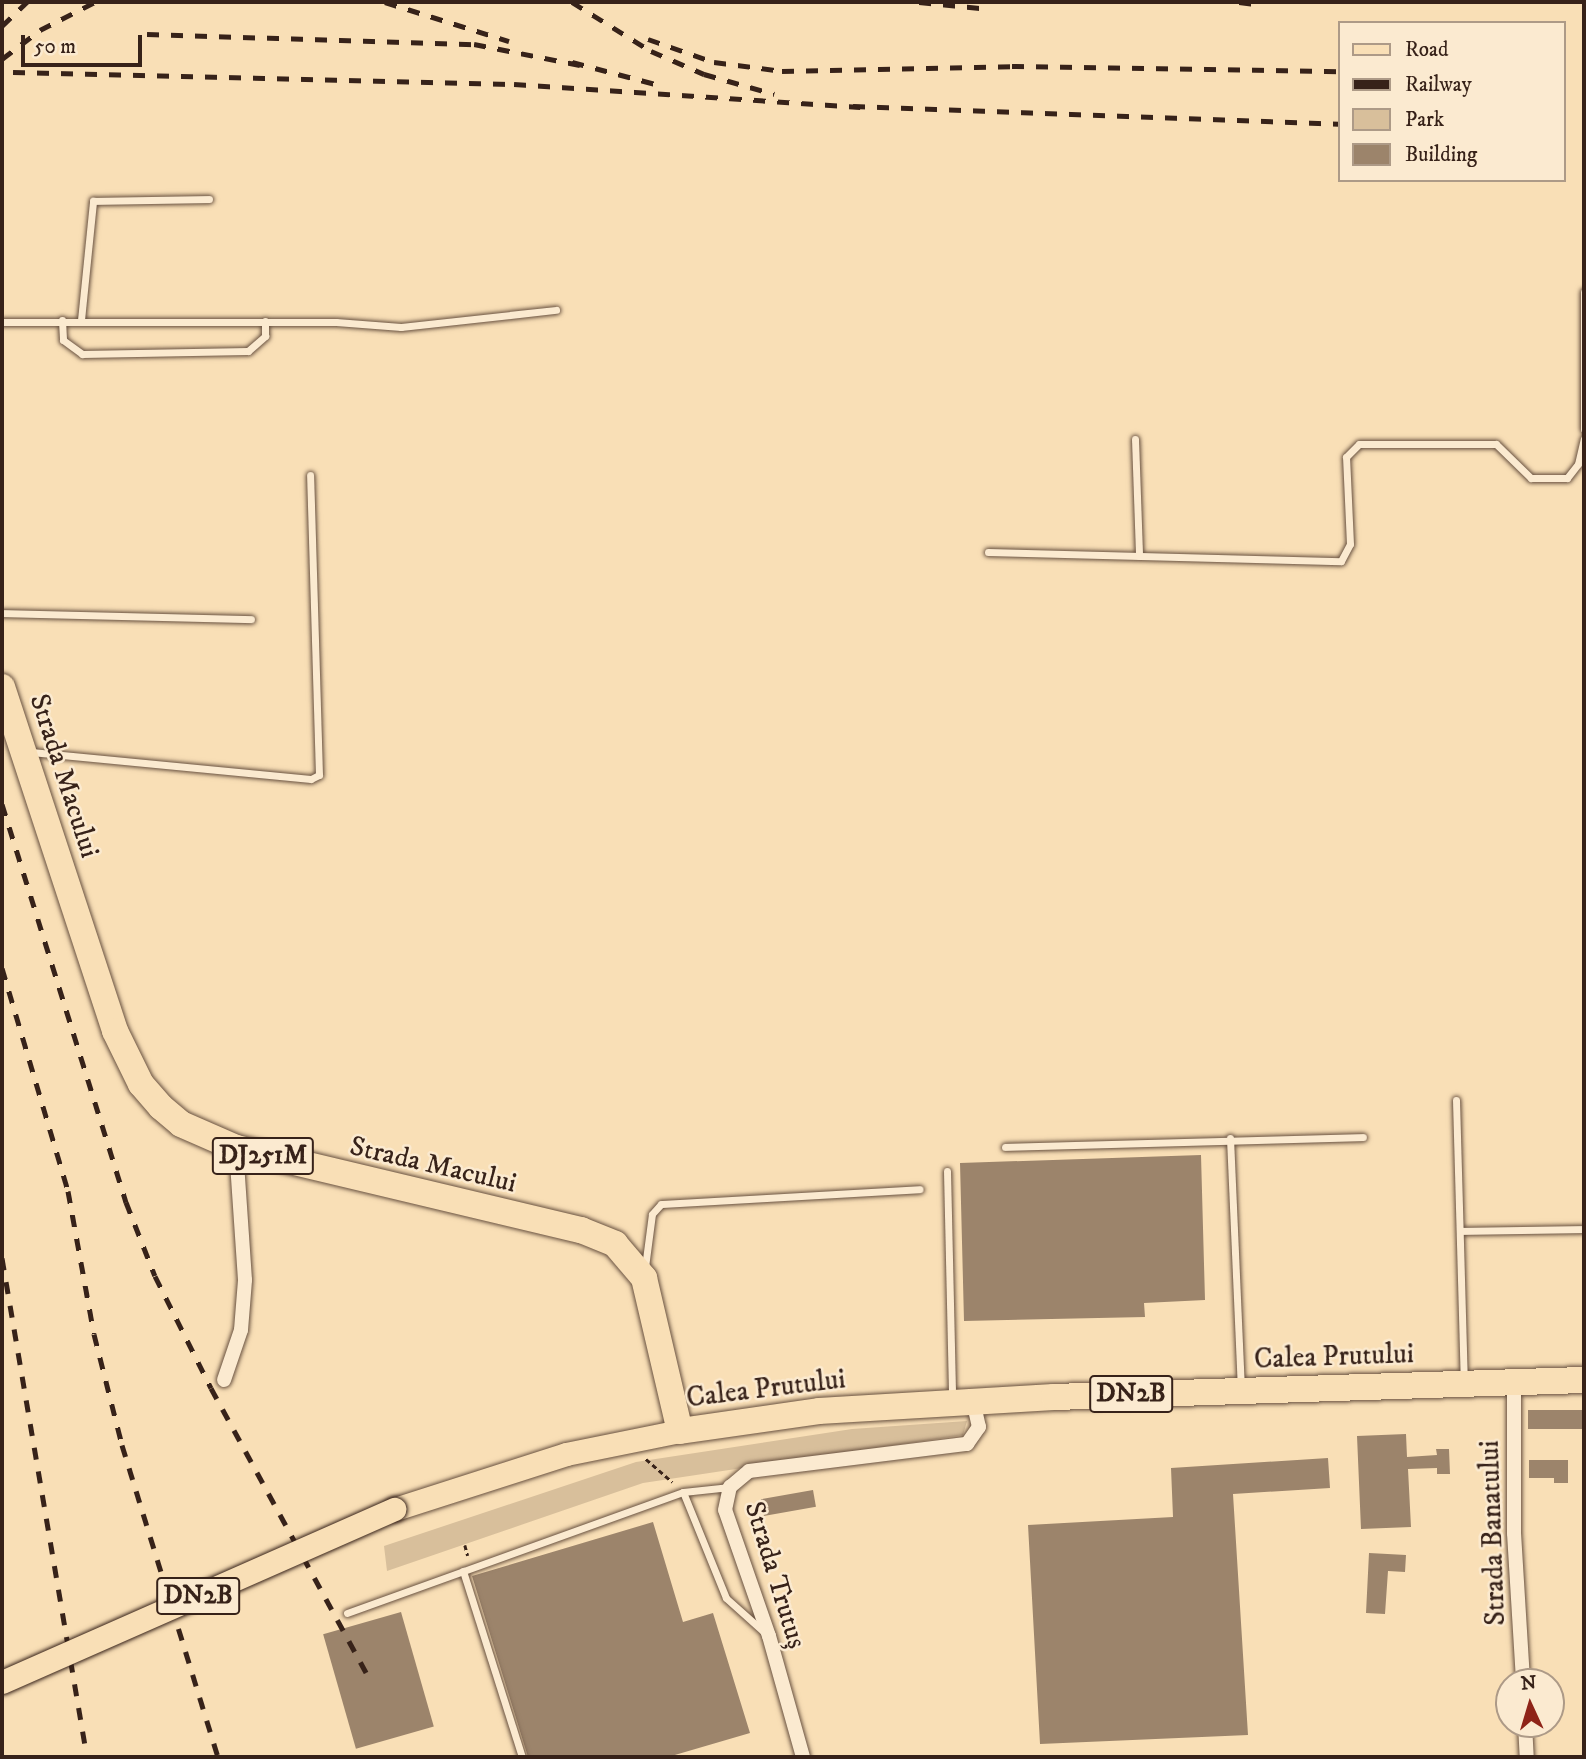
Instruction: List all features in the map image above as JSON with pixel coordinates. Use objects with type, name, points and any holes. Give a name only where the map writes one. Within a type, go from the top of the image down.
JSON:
[{"type":"highway","name":"Strada Macului","points":[[2,687],[127,1059],[161,1107],[193,1130],[236,1148],[581,1230],[615,1244],[644,1278],[680,1431]]},
{"type":"highway","name":"Calea Prutului","points":[[680,1431],[819,1411],[962,1402],[1584,1380]]},
{"type":"main road","name":"Calea Prutului","points":[[2,1682],[395,1509],[566,1454],[680,1431]]},
{"type":"street","points":[[224,1380],[241,1330],[245,1280],[236,1148]]},
{"type":"street","name":"Strada Banatului","points":[[1514,1383],[1514,1533],[1522,1668]]},
{"type":"street","name":"Strada Trutuș","points":[[803,1757],[769,1636],[725,1510],[730,1487],[749,1471],[967,1444],[979,1427],[962,1402]]},
{"type":"street","points":[[1526,1738],[1527,1757]]},
{"type":"lane","points":[[81,320],[93,201],[209,199]]},
{"type":"lane","points":[[1584,292],[1584,429]]},
{"type":"lane","points":[[2,322],[265,321],[401,327],[555,310]]},
{"type":"lane","points":[[62,320],[63,340],[82,354],[248,351],[265,337],[265,321]]},
{"type":"lane","points":[[1135,439],[1139,556]]},
{"type":"lane","points":[[988,552],[1341,561],[1350,544],[1346,457],[1359,443],[1496,444],[1531,478],[1567,478],[1578,464],[1584,439]]},
{"type":"lane","points":[[23,752],[311,779],[320,775],[310,475]]},
{"type":"lane","points":[[2,613],[251,619]]},
{"type":"lane","points":[[1456,1100],[1465,1384]]},
{"type":"lane","points":[[1005,1147],[1230,1138],[1363,1137]]},
{"type":"lane","points":[[1230,1138],[1241,1391]]},
{"type":"lane","points":[[947,1171],[962,1402]]},
{"type":"lane","points":[[644,1278],[652,1214],[661,1204],[920,1189]]},
{"type":"lane","points":[[1460,1231],[1584,1228]]},
{"type":"lane","points":[[347,1613],[683,1492],[730,1487]]},
{"type":"lane","points":[[683,1492],[726,1598],[769,1636]]},
{"type":"lane","points":[[463,1571],[522,1757]]},
{"type":"path","points":[[625,1440],[683,1492]]},
{"type":"green space","points":[[967,1421],[963,1435],[643,1483],[387,1571],[384,1546],[636,1462],[852,1429]]},
{"type":"building","points":[[1201,1155],[1205,1300],[1144,1303],[1145,1317],[964,1321],[960,1163]]},
{"type":"building","points":[[1528,1410],[1584,1410],[1584,1429],[1528,1429]]},
{"type":"building","points":[[1406,1434],[1407,1457],[1437,1455],[1436,1449],[1449,1449],[1450,1474],[1437,1474],[1437,1468],[1408,1469],[1411,1527],[1361,1529],[1357,1436]]},
{"type":"building","points":[[1328,1458],[1330,1488],[1233,1494],[1248,1735],[1040,1744],[1028,1525],[1173,1517],[1171,1468]]},
{"type":"building","points":[[1529,1460],[1568,1460],[1568,1483],[1554,1483],[1554,1478],[1529,1478]]},
{"type":"building","points":[[813,1490],[816,1507],[764,1516],[761,1499]]},
{"type":"building","points":[[653,1522],[683,1622],[713,1613],[750,1733],[668,1757],[528,1757],[472,1576]]},
{"type":"building","points":[[1369,1553],[1406,1555],[1405,1572],[1388,1571],[1385,1614],[1366,1613]]},
{"type":"building","points":[[401,1612],[434,1726],[356,1749],[323,1634]]},
{"type":"railway","points":[[2,26],[27,2]]},
{"type":"railway","points":[[2,59],[40,30],[95,2]]},
{"type":"railway","points":[[385,2],[509,41]]},
{"type":"railway","points":[[572,2],[651,51],[704,74],[774,94]]},
{"type":"railway","points":[[919,2],[980,8]]},
{"type":"railway","points":[[1239,2],[1255,4]]},
{"type":"railway","points":[[147,34],[474,44],[580,65]]},
{"type":"railway","points":[[648,39],[714,62],[782,71],[1012,66],[1338,71]]},
{"type":"railway","points":[[572,62],[663,86]]},
{"type":"railway","points":[[13,72],[514,84],[860,107]]},
{"type":"railway","points":[[853,106],[1338,124]]},
{"type":"railway","points":[[2,804],[126,1202],[155,1276],[211,1388],[372,1683]]},
{"type":"railway","points":[[2,968],[68,1191],[94,1334],[122,1445],[218,1757]]},
{"type":"railway","points":[[2,1258],[87,1757]]}]
